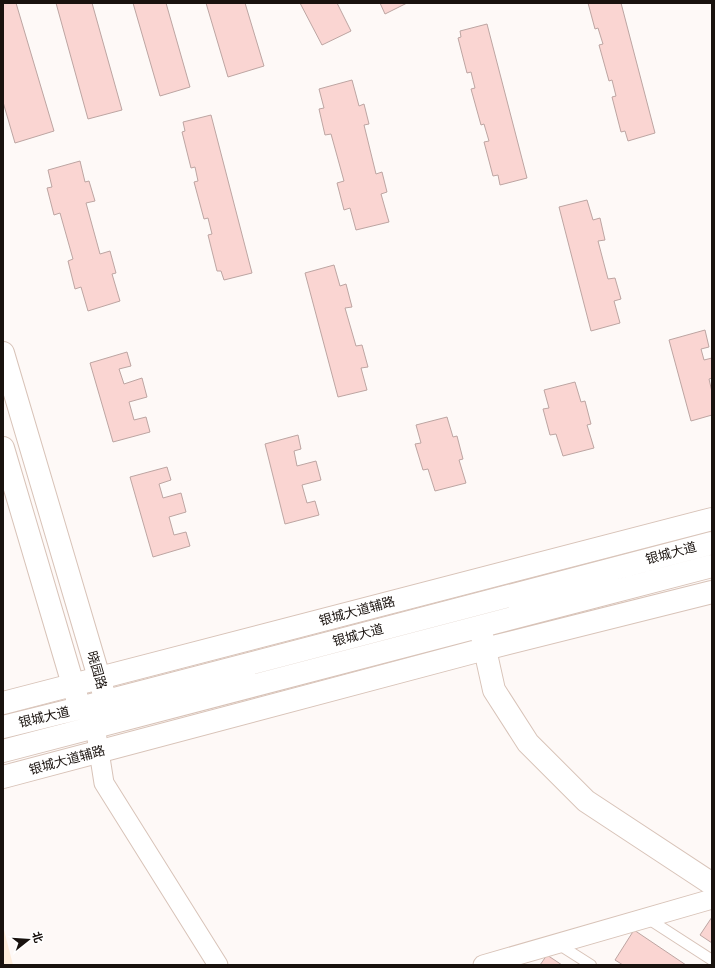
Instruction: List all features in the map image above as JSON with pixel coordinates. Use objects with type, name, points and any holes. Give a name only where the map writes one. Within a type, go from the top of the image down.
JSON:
[{"type":"street","name":"晓园路","points":[[3,353],[106,701],[95,726],[80,708],[3,448]]},
{"type":"street","name":"银城大道辅路","points":[[3,703],[712,519]]},
{"type":"street","name":"银城大道","points":[[3,727],[712,543]]},
{"type":"street","name":"银城大道","points":[[3,750],[710,567]]},
{"type":"street","points":[[710,567],[712,591]]},
{"type":"street","name":"银城大道辅路","points":[[3,777],[485,649],[712,591]]},
{"type":"street","points":[[480,626],[494,690],[528,742],[586,801],[712,884]]},
{"type":"street","points":[[95,726],[104,783],[218,965]]},
{"type":"street","points":[[483,965],[712,899]]},
{"type":"lane","points":[[647,918],[712,960]]},
{"type":"lane","points":[[558,944],[591,965]]},
{"type":"shaded area","points":[[3,926],[13,965],[3,965]]},
{"type":"building","points":[[3,3],[16,3],[54,131],[15,143],[3,102]]},
{"type":"building","points":[[56,3],[92,3],[122,110],[88,119]]},
{"type":"building","points":[[133,3],[166,3],[190,87],[160,96]]},
{"type":"building","points":[[206,3],[245,3],[264,66],[228,77]]},
{"type":"building","points":[[300,3],[337,3],[351,31],[322,45]]},
{"type":"building","points":[[380,3],[407,3],[385,14]]},
{"type":"building","points":[[588,3],[621,3],[655,133],[628,141],[625,131],[621,132],[612,97],[616,96],[612,80],[609,81],[599,45],[603,44],[598,28],[595,29]]},
{"type":"building","points":[[487,24],[527,178],[500,185],[498,175],[493,176],[484,142],[489,141],[484,124],[481,125],[471,89],[475,88],[471,72],[467,73],[458,38],[461,37],[460,31]]},
{"type":"building","points":[[352,80],[359,106],[364,104],[369,124],[364,125],[376,174],[382,172],[387,192],[381,194],[389,222],[356,230],[350,208],[344,210],[337,183],[344,181],[331,134],[325,135],[319,109],[324,108],[319,89]]},
{"type":"building","points":[[211,115],[252,273],[224,280],[221,271],[217,271],[208,235],[212,234],[208,218],[204,219],[194,182],[198,181],[195,167],[191,168],[182,132],[185,131],[183,122]]},
{"type":"building","points":[[80,161],[85,182],[89,181],[95,201],[86,203],[100,254],[110,251],[116,273],[112,274],[120,301],[88,311],[81,287],[75,289],[68,261],[73,259],[60,213],[54,215],[47,188],[52,187],[48,170]]},
{"type":"building","points":[[587,200],[593,220],[600,218],[605,240],[598,241],[608,279],[615,278],[621,299],[614,301],[620,323],[591,331],[559,207]]},
{"type":"building","points":[[334,265],[340,286],[346,284],[352,307],[345,308],[356,346],[362,345],[368,367],[361,368],[367,390],[338,397],[305,273]]},
{"type":"building","points":[[705,330],[709,347],[701,349],[704,360],[712,358],[712,378],[709,379],[712,392],[712,415],[691,421],[669,340]]},
{"type":"building","points":[[127,352],[131,366],[119,369],[124,384],[142,378],[147,397],[129,402],[134,420],[146,417],[150,432],[113,442],[90,363]]},
{"type":"building","points":[[575,382],[581,402],[585,401],[591,424],[587,425],[594,448],[563,456],[556,434],[550,435],[543,409],[549,408],[544,390]]},
{"type":"building","points":[[447,417],[453,437],[457,436],[463,459],[459,460],[466,483],[435,491],[428,469],[423,470],[415,444],[421,443],[416,425]]},
{"type":"building","points":[[298,435],[301,449],[294,451],[297,466],[316,461],[321,480],[302,485],[307,503],[315,501],[319,515],[285,524],[265,444]]},
{"type":"building","points":[[167,467],[171,480],[159,484],[163,498],[181,493],[186,512],[169,517],[174,535],[186,532],[190,546],[153,557],[130,477]]},
{"type":"building","points":[[712,917],[712,943],[700,935]]},
{"type":"building","points":[[634,930],[686,965],[623,965],[615,960]]},
{"type":"building","points":[[547,955],[562,965],[540,965]]}]
